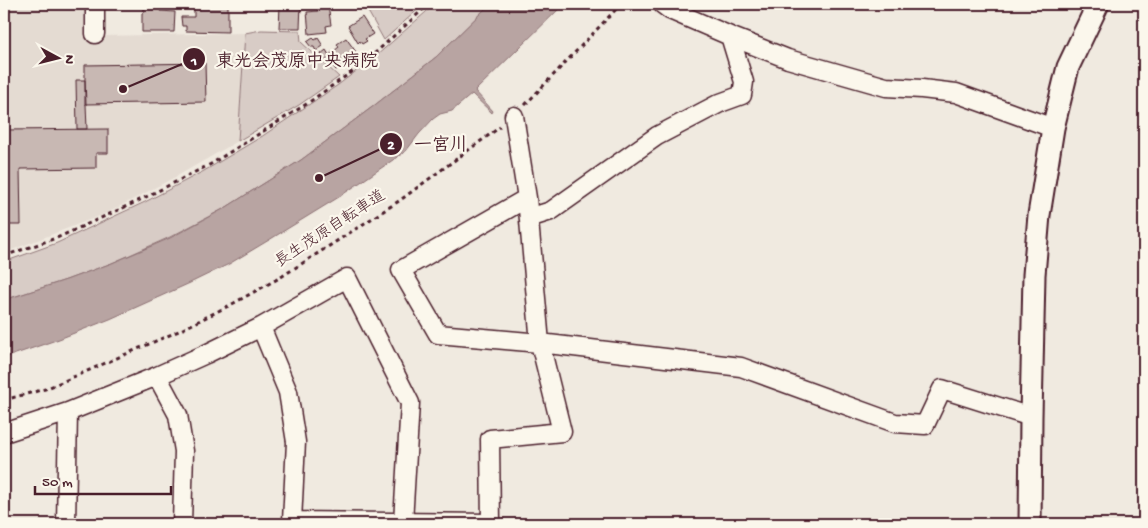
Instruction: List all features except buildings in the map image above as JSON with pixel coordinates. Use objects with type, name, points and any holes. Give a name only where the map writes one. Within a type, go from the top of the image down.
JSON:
[{"type":"street","points":[[95,4],[95,34]]},
{"type":"street","points":[[662,4],[670,10],[788,59],[886,87],[922,89],[956,94],[1053,128]]},
{"type":"street","points":[[1030,524],[1034,275],[1039,215],[1053,128],[1068,67],[1098,4]]},
{"type":"street","points":[[529,218],[551,211],[657,136],[720,103],[742,95],[744,82],[730,36]]},
{"type":"street","points":[[260,327],[288,392],[296,442],[292,521],[491,524],[490,438],[562,432],[540,343],[527,198],[514,116]]},
{"type":"street","points":[[527,198],[401,270],[438,334],[540,343],[742,367],[894,423],[925,425],[942,389],[1031,417]]},
{"type":"street","points":[[4,433],[68,412],[206,354],[260,327],[348,278],[410,403],[403,522]]},
{"type":"street","points":[[157,376],[178,415],[184,451],[182,524]]},
{"type":"street","points":[[66,524],[68,412]]},
{"type":"path","points":[[4,256],[59,237],[136,202],[211,164],[305,104],[363,64],[429,4]]},
{"type":"path","name":"長生茂原自転車道","points":[[4,400],[45,389],[181,330],[281,277],[399,201],[514,116],[621,4]]},
{"type":"shaded area","points":[[4,4],[58,4],[58,10],[88,10],[103,36],[245,33],[238,141],[107,213],[4,253]]},
{"type":"shaded area","points":[[368,4],[424,4],[384,40],[365,6]]},
{"type":"shaded area","points":[[435,4],[490,4],[436,57],[371,108],[301,160],[225,208],[170,237],[112,263],[4,300],[4,262],[57,243],[145,202],[204,171],[261,137],[338,85],[376,56]]},
{"type":"shaded area","points":[[490,4],[564,4],[475,91],[493,111],[492,113],[472,94],[452,111],[440,114],[433,119],[406,151],[339,197],[229,264],[110,319],[4,358],[4,300],[112,263],[170,238],[225,208],[301,160],[371,108],[436,57]]},
{"type":"shaded area","points":[[261,30],[300,31],[301,42],[339,77],[299,105],[238,141],[245,33]]},
{"type":"place","name":"東光会茂原中央病院","points":[[123,89]]},
{"type":"place","name":"一宮川","points":[[319,178]]}]
